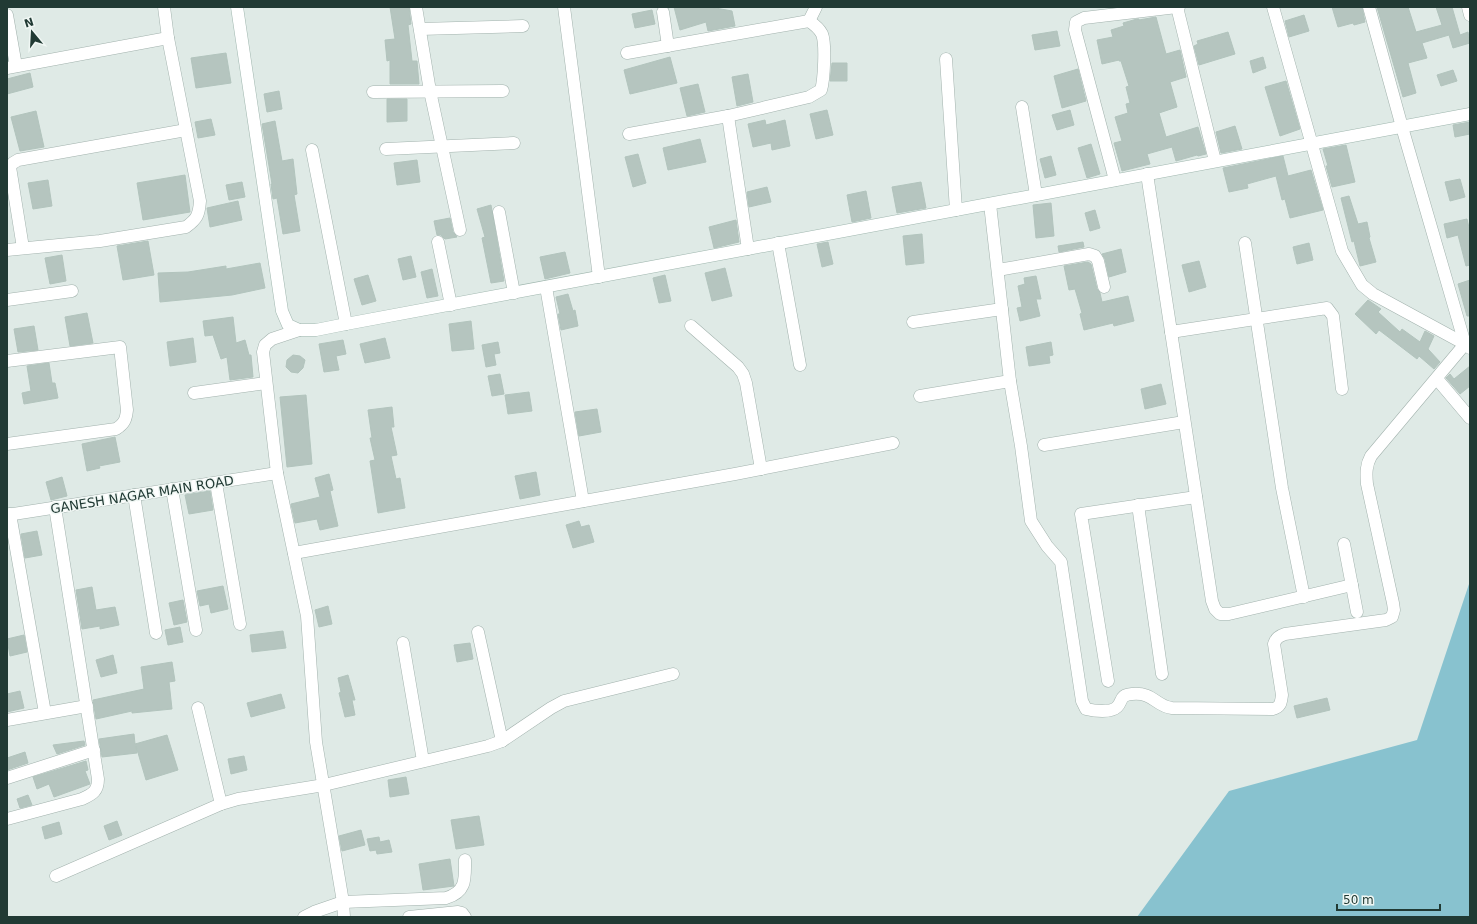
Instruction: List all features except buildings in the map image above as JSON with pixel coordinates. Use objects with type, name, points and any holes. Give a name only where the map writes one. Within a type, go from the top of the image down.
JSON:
[{"type":"street","points":[[7,250],[100,241],[186,227],[195,220],[199,210],[200,201],[168,38],[164,7]]},
{"type":"street","points":[[237,7],[282,312],[288,325],[299,330]]},
{"type":"street","points":[[416,7],[430,91],[460,230]]},
{"type":"street","points":[[564,7],[599,277]]},
{"type":"street","points":[[809,21],[816,7]]},
{"type":"street","points":[[1115,180],[1074,30],[1076,22],[1084,18],[1178,7],[1215,161]]},
{"type":"street","points":[[1272,7],[1342,251],[1362,285],[1373,294],[1468,346]]},
{"type":"street","points":[[1369,7],[1402,126],[1468,346]]},
{"type":"street","points":[[1468,7],[1470,14]]},
{"type":"street","points":[[663,12],[668,46]]},
{"type":"street","points":[[7,15],[12,67],[168,38]]},
{"type":"street","points":[[627,53],[809,21],[817,26],[822,35],[823,81],[821,90],[809,97],[728,116],[629,134]]},
{"type":"street","points":[[420,29],[523,26]]},
{"type":"street","points":[[946,59],[956,210]]},
{"type":"street","points":[[373,92],[503,91]]},
{"type":"street","points":[[1022,107],[1036,195]]},
{"type":"street","points":[[344,917],[343,902],[316,742],[307,616],[277,473],[263,352],[265,345],[272,339],[299,330],[316,330],[1470,114]]},
{"type":"street","points":[[728,116],[748,249]]},
{"type":"street","points":[[10,167],[13,162],[18,160],[186,130]]},
{"type":"street","points":[[386,149],[514,143]]},
{"type":"street","points":[[312,150],[346,324]]},
{"type":"street","points":[[7,155],[23,248]]},
{"type":"street","points":[[1147,174],[1212,602],[1215,609],[1220,614],[1229,614],[1352,585]]},
{"type":"street","points":[[990,204],[1010,381],[1031,520],[1047,546],[1061,562],[1082,701],[1086,709],[1115,709],[1123,697],[1133,694],[1149,696],[1161,705],[1172,708],[1278,708],[1281,703],[1282,695],[1274,644],[1278,636],[1386,620],[1392,617],[1394,610],[1393,602],[1367,484],[1366,464],[1371,456],[1437,379],[1468,346]]},
{"type":"street","points":[[499,212],[514,293]]},
{"type":"street","points":[[438,242],[451,305]]},
{"type":"street","points":[[778,243],[800,365]]},
{"type":"street","points":[[1245,243],[1282,488],[1304,597]]},
{"type":"street","points":[[998,270],[1089,254],[1095,256],[1098,261],[1104,288]]},
{"type":"street","points":[[546,287],[583,501]]},
{"type":"street","points":[[7,300],[72,291]]},
{"type":"street","points":[[1171,332],[1327,308],[1333,316],[1342,389]]},
{"type":"street","points":[[913,322],[1002,309]]},
{"type":"street","points":[[691,326],[738,367],[743,374],[746,383],[760,469]]},
{"type":"street","points":[[7,361],[120,347],[127,410],[126,419],[123,426],[116,430],[7,444]]},
{"type":"street","points":[[1437,379],[1470,418]]},
{"type":"street","points":[[920,396],[1010,381]]},
{"type":"street","points":[[194,393],[266,383]]},
{"type":"street","points":[[1044,445],[1184,422]]},
{"type":"street","points":[[294,553],[760,469],[893,443]]},
{"type":"street","name":"GANESH NAGAR MAIN ROAD","points":[[9,514],[277,473]]},
{"type":"street","points":[[216,482],[240,624]]},
{"type":"street","points":[[172,489],[196,630]]},
{"type":"street","points":[[134,495],[156,632]]},
{"type":"street","points":[[1108,681],[1081,514],[1196,497]]},
{"type":"street","points":[[1138,505],[1162,674]]},
{"type":"street","points":[[7,819],[91,795],[98,786],[94,750],[55,507]]},
{"type":"street","points":[[9,514],[44,713]]},
{"type":"street","points":[[1344,544],[1357,612]]},
{"type":"street","points":[[478,632],[502,741]]},
{"type":"street","points":[[403,643],[423,761]]},
{"type":"street","points":[[56,876],[221,804],[238,799],[324,784],[488,746],[502,741],[551,708],[564,702],[673,674]]},
{"type":"street","points":[[7,720],[87,706]]},
{"type":"street","points":[[198,708],[221,804]]},
{"type":"street","points":[[7,778],[94,750]]},
{"type":"street","points":[[304,917],[343,902],[446,898],[454,896],[463,886],[465,879],[465,860]]},
{"type":"street","points":[[408,917],[458,912],[462,912],[465,917]]},
{"type":"water","points":[[1470,581],[1470,917],[1137,917],[1229,791],[1417,740]]}]
